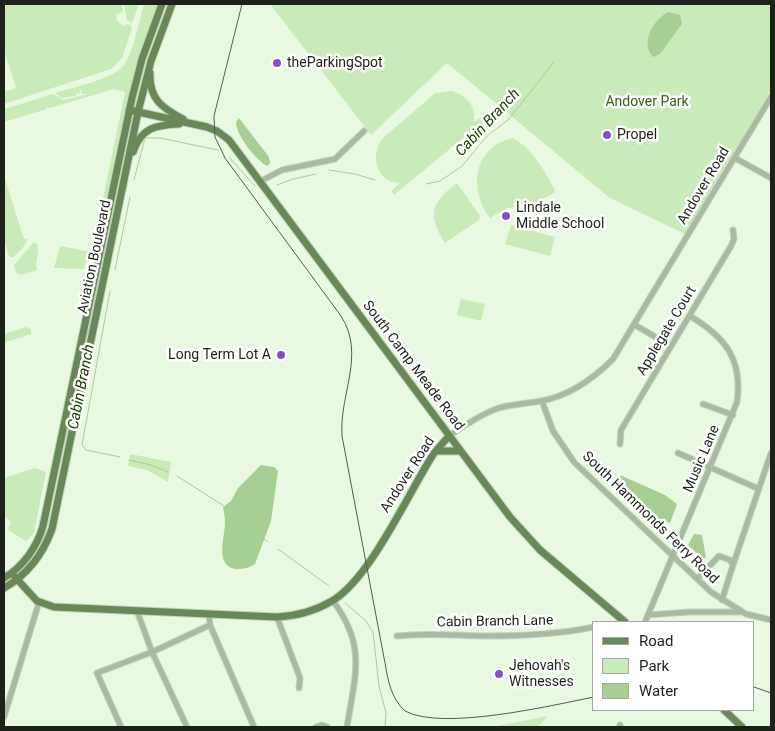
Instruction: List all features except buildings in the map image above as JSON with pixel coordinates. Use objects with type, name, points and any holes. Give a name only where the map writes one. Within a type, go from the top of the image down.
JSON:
[{"type":"main road","name":"Aviation Boulevard","points":[[4,578],[12,573],[29,555],[42,531],[129,110],[142,60],[162,4]]},
{"type":"main road","name":"Aviation Boulevard","points":[[4,588],[17,580],[34,563],[47,540],[66,460],[138,112],[151,61],[172,4]]},
{"type":"main road","points":[[151,61],[150,86],[156,101],[163,108],[190,123]]},
{"type":"main road","points":[[129,110],[190,123]]},
{"type":"main road","points":[[125,176],[138,140],[146,130],[158,125],[190,123]]},
{"type":"main road","name":"South Camp Meade Road","points":[[190,123],[214,130],[223,135],[238,151],[449,436],[528,538],[622,621]]},
{"type":"main road","name":"Andover Road","points":[[39,602],[54,607],[277,617],[302,613],[333,601],[350,587],[366,567],[436,451],[449,436]]},
{"type":"main road","points":[[436,451],[460,450]]},
{"type":"main road","points":[[59,451],[66,460]]},
{"type":"main road","points":[[12,573],[39,602]]},
{"type":"main road","points":[[725,711],[742,727]]},
{"type":"street","name":"Andover Road","points":[[449,436],[472,421],[497,409],[542,401],[568,392],[595,376],[620,349],[771,97]]},
{"type":"street","points":[[765,108],[771,111]]},
{"type":"street","points":[[261,181],[282,170],[335,159],[346,151],[364,131]]},
{"type":"street","points":[[735,158],[771,178]]},
{"type":"street","name":"Applegate Court","points":[[620,444],[621,430],[731,246],[734,239],[733,230]]},
{"type":"street","name":"Music Lane","points":[[645,621],[733,416],[739,391],[733,357],[720,337],[690,316]]},
{"type":"street","points":[[635,325],[671,346]]},
{"type":"street","name":"South Hammonds Ferry Road","points":[[542,401],[553,431],[567,454],[672,556],[723,601],[741,612],[771,620]]},
{"type":"street","points":[[703,404],[733,416]]},
{"type":"street","points":[[678,453],[759,489]]},
{"type":"street","points":[[722,612],[723,601],[733,565],[769,464],[771,453]]},
{"type":"street","points":[[697,579],[720,556],[730,560],[733,565]]},
{"type":"street","points":[[333,601],[346,620],[356,646],[355,678],[347,727]]},
{"type":"street","points":[[4,717],[39,602]]},
{"type":"street","points":[[137,611],[152,652],[187,727]]},
{"type":"street","points":[[648,615],[741,612]]},
{"type":"street","points":[[209,614],[210,625],[254,727]]},
{"type":"street","points":[[277,617],[300,678],[299,688]]},
{"type":"street","points":[[121,727],[97,673],[152,652],[210,625]]},
{"type":"street","name":"Cabin Branch Lane","points":[[397,636],[411,634],[535,635],[592,627]]},
{"type":"street","points":[[316,727],[322,725],[327,727]]},
{"type":"green space","points":[[4,4],[122,4],[123,12],[116,14],[117,21],[124,26],[127,24],[131,25],[132,28],[122,58],[111,69],[4,104],[4,92],[16,88],[4,50]]},
{"type":"green space","points":[[124,4],[139,4],[132,23],[127,20]]},
{"type":"green space","points":[[144,4],[159,4],[131,87],[93,262],[92,256],[88,257],[84,269],[54,268],[60,246],[92,252],[125,92],[114,89],[50,108],[47,107],[47,109],[4,122],[4,109],[53,94],[63,100],[88,94],[82,94],[80,89],[79,95],[76,92],[76,96],[61,98],[55,93],[101,79],[118,71],[123,66],[133,45]]},
{"type":"green space","name":"Andover Park","points":[[270,4],[771,4],[771,90],[685,234],[610,198],[447,63],[371,135]]},
{"type":"green space","points":[[452,91],[466,99],[472,106],[474,122],[482,116],[485,120],[394,195],[391,191],[400,183],[392,182],[381,173],[376,161],[378,146],[382,139],[435,93]]},
{"type":"green space","points":[[512,138],[531,153],[555,190],[554,193],[529,206],[507,208],[490,218],[483,207],[479,195],[478,171],[482,160],[489,151],[499,143]]},
{"type":"green space","points":[[4,176],[24,239],[27,239],[25,245],[13,258],[9,256],[4,240]]},
{"type":"green space","points":[[457,183],[480,216],[479,220],[445,243],[436,224],[434,210],[442,196]]},
{"type":"green space","points":[[511,225],[555,237],[550,256],[505,244]]},
{"type":"green space","points":[[33,243],[36,243],[38,249],[37,270],[21,275],[16,273],[14,265]]},
{"type":"green space","points":[[461,299],[485,304],[481,321],[457,315]]},
{"type":"green space","points":[[26,327],[31,329],[31,334],[4,343],[4,334]]},
{"type":"green space","points":[[130,454],[171,462],[168,482],[147,470],[128,466]]},
{"type":"green space","points":[[35,468],[46,472],[34,533],[26,541],[8,530],[11,522],[4,516],[4,478]]},
{"type":"green space","points":[[548,716],[538,727],[492,727]]},
{"type":"water","points":[[668,12],[680,15],[682,24],[660,54],[653,57],[648,45],[650,32],[658,20]]},
{"type":"water","points":[[239,118],[269,157],[270,163],[267,166],[257,158],[243,140],[236,122]]},
{"type":"water","points":[[261,465],[274,467],[278,471],[271,521],[255,564],[246,568],[236,569],[229,567],[223,557],[225,523],[223,507],[231,501],[238,488]]},
{"type":"water","points":[[620,475],[665,495],[677,504],[670,523],[648,512],[634,499],[619,480]]},
{"type":"water","points":[[694,534],[702,535],[706,558],[702,558],[688,545]]},
{"type":"waterway","name":"Cabin Branch","points":[[426,184],[440,181],[462,166],[487,136],[509,119],[554,62]]},
{"type":"waterway","name":"Cabin Branch","points":[[134,180],[145,138],[160,138],[218,150]]},
{"type":"waterway","name":"Cabin Branch","points":[[229,157],[255,186]]},
{"type":"waterway","name":"Cabin Branch","points":[[329,170],[355,174],[375,180]]},
{"type":"waterway","name":"Cabin Branch","points":[[277,185],[316,174]]},
{"type":"waterway","name":"Cabin Branch","points":[[115,270],[130,197]]},
{"type":"waterway","name":"Cabin Branch","points":[[110,291],[82,445],[86,450],[120,457]]},
{"type":"waterway","name":"Cabin Branch","points":[[129,460],[151,465],[168,472]]},
{"type":"waterway","name":"Cabin Branch","points":[[177,476],[224,506]]},
{"type":"waterway","name":"Cabin Branch","points":[[264,539],[268,542]]},
{"type":"waterway","name":"Cabin Branch","points":[[278,549],[329,586]]},
{"type":"waterway","name":"Cabin Branch","points":[[345,603],[365,620],[373,632],[379,686],[386,713],[385,727]]},
{"type":"tram line","points":[[242,4],[214,116],[215,137],[225,158],[341,316],[348,331],[352,360],[342,420],[342,436],[387,676],[396,701],[405,711],[422,717],[444,719],[524,711],[592,697]]},
{"type":"tram line","points":[[755,687],[771,693]]},
{"type":"place","name":"theParkingSpot","points":[[277,63]]},
{"type":"place","name":"Propel","points":[[607,135]]},
{"type":"place","name":"Lindale Middle School","points":[[506,216]]},
{"type":"place","name":"Long Term Lot A","points":[[281,355]]},
{"type":"place","name":"Jehovah's Witnesses","points":[[499,674]]}]
